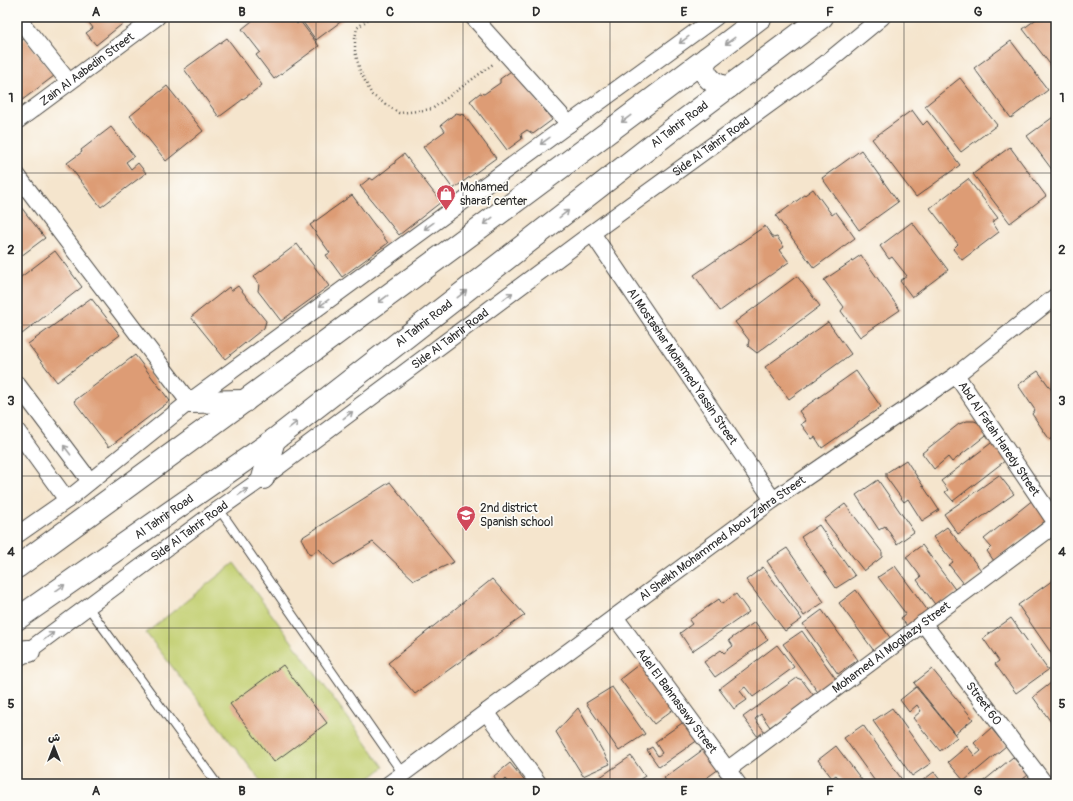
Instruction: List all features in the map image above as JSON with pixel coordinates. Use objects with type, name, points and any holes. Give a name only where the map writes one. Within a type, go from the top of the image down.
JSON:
[{"type":"street","points":[[17,17],[68,82]]},
{"type":"street","name":"Zain Al Aabedin Street","points":[[17,121],[157,17]]},
{"type":"street","points":[[473,17],[569,124]]},
{"type":"street","points":[[17,535],[66,500],[189,402],[716,17]]},
{"type":"street","points":[[17,567],[245,401],[761,17]]},
{"type":"street","name":"Al Tahrir Road","points":[[17,619],[274,440],[678,125],[822,17]]},
{"type":"street","name":"Side Al Tahrir Road","points":[[21,654],[88,607],[592,233],[826,63],[882,17]]},
{"type":"street","points":[[707,58],[704,64],[708,76],[717,85],[729,87]]},
{"type":"street","points":[[654,98],[670,107],[677,119],[678,125]]},
{"type":"street","points":[[17,175],[189,402]]},
{"type":"street","name":"Al Mostashar Mohamed Yassin Street","points":[[592,233],[773,500]]},
{"type":"street","name":"Al Sheikh Mohammed Abou Zahra Street","points":[[389,784],[773,500],[956,374],[1056,296]]},
{"type":"street","name":"Abd Al Fatah Haredy Street","points":[[956,374],[1056,524]]},
{"type":"street","points":[[17,384],[90,481]]},
{"type":"street","points":[[189,402],[245,401]]},
{"type":"street","points":[[17,431],[66,500]]},
{"type":"street","points":[[263,478],[274,440]]},
{"type":"street","name":"Mohamed Al Moghazy Street","points":[[727,770],[1056,524]]},
{"type":"street","name":"Adel El Bahnasawy Street","points":[[615,617],[738,784]]},
{"type":"street","name":"Street 60","points":[[924,623],[1045,784]]},
{"type":"street","points":[[486,712],[539,784]]},
{"type":"lane","points":[[219,509],[403,774]]},
{"type":"lane","points":[[88,607],[217,784]]},
{"type":"path","points":[[370,17],[357,28],[355,51],[360,71],[372,95],[399,113],[432,110],[506,54]]},
{"type":"green space","points":[[234,563],[384,767],[363,784],[263,784],[146,633]]},
{"type":"building","points":[[85,17],[131,17],[96,45],[86,33],[93,28]]},
{"type":"building","points":[[257,17],[292,17],[297,24],[300,21],[319,46],[274,79],[256,55],[260,52],[242,29]]},
{"type":"building","points":[[294,17],[347,17],[316,40],[300,18],[296,21]]},
{"type":"building","points":[[1039,17],[1056,17],[1056,72],[1023,29]]},
{"type":"building","points":[[25,38],[54,76],[17,104],[17,44]]},
{"type":"building","points":[[227,38],[262,85],[219,117],[184,69]]},
{"type":"building","points":[[1011,41],[1048,90],[1011,118],[974,68]]},
{"type":"building","points":[[514,69],[552,120],[533,134],[527,130],[521,134],[522,139],[507,150],[470,101],[480,93],[484,94],[500,83],[500,79]]},
{"type":"building","points":[[960,78],[997,125],[961,152],[925,106]]},
{"type":"building","points":[[167,86],[203,131],[166,161],[130,116]]},
{"type":"building","points":[[912,110],[923,125],[927,121],[960,165],[916,197],[872,139]]},
{"type":"building","points":[[456,113],[464,115],[496,158],[453,189],[423,147],[445,131],[441,125]]},
{"type":"building","points":[[1056,115],[1056,175],[1027,136]]},
{"type":"building","points":[[111,127],[134,156],[126,162],[131,169],[138,163],[146,173],[101,207],[67,163]]},
{"type":"building","points":[[1010,147],[1046,196],[1010,223],[973,174]]},
{"type":"building","points":[[861,150],[898,202],[859,230],[822,178]]},
{"type":"building","points":[[404,154],[441,202],[399,235],[360,186],[370,178],[373,180]]},
{"type":"building","points":[[968,179],[998,218],[992,222],[999,232],[962,260],[953,249],[958,244],[930,208]]},
{"type":"building","points":[[813,189],[832,215],[836,212],[855,238],[814,268],[776,216]]},
{"type":"building","points":[[352,195],[388,243],[342,277],[326,255],[330,253],[310,225]]},
{"type":"building","points":[[17,202],[45,238],[17,259]]},
{"type":"building","points":[[912,222],[948,270],[912,297],[900,281],[907,276],[892,257],[889,259],[880,246]]},
{"type":"building","points":[[765,226],[773,238],[777,237],[784,247],[780,250],[789,262],[720,311],[694,275]]},
{"type":"building","points":[[297,244],[329,286],[281,321],[258,291],[259,284],[253,277]]},
{"type":"building","points":[[55,251],[82,287],[22,334],[17,327],[17,280]]},
{"type":"building","points":[[861,255],[900,310],[860,337],[841,311],[844,307],[824,280]]},
{"type":"building","points":[[797,276],[820,306],[757,353],[748,346],[749,340],[735,322]]},
{"type":"building","points":[[238,286],[266,321],[264,328],[225,359],[191,317],[229,287],[231,291]]},
{"type":"building","points":[[91,298],[120,335],[57,382],[28,344]]},
{"type":"building","points":[[828,322],[851,354],[789,399],[765,367]]},
{"type":"building","points":[[135,355],[170,401],[109,447],[74,401]]},
{"type":"building","points":[[856,371],[881,407],[822,448],[815,437],[812,439],[801,424],[806,421],[799,411]]},
{"type":"building","points":[[1038,371],[1056,396],[1056,436],[1050,440],[1032,414],[1035,410],[1018,385]]},
{"type":"building","points":[[967,421],[979,423],[990,432],[952,462],[948,457],[934,469],[922,453],[959,424]]},
{"type":"building","points":[[995,440],[1006,460],[953,501],[945,492],[948,490],[941,481]]},
{"type":"building","points":[[906,460],[939,510],[922,521],[908,499],[904,502],[886,477],[886,473]]},
{"type":"building","points":[[999,475],[1014,494],[958,534],[944,514]]},
{"type":"building","points":[[878,480],[914,532],[897,544],[885,526],[879,530],[856,495]]},
{"type":"building","points":[[390,482],[454,562],[414,580],[373,542],[334,565],[319,549],[310,555],[301,538]]},
{"type":"building","points":[[1034,499],[1049,518],[994,561],[987,551],[991,547],[984,539]]},
{"type":"building","points":[[845,504],[882,552],[882,557],[864,571],[824,520]]},
{"type":"building","points":[[819,525],[855,576],[836,588],[801,537]]},
{"type":"building","points":[[947,527],[981,570],[980,573],[965,585],[949,565],[953,562],[933,537]]},
{"type":"building","points":[[922,545],[957,592],[937,607],[917,580],[921,577],[906,557]]},
{"type":"building","points":[[787,548],[824,602],[804,616],[767,561]]},
{"type":"building","points":[[895,566],[931,615],[910,630],[901,618],[906,614],[878,577]]},
{"type":"building","points":[[763,567],[802,619],[785,631],[746,580]]},
{"type":"building","points":[[1056,578],[1056,660],[1018,605]]},
{"type":"building","points":[[492,579],[525,615],[415,694],[388,663]]},
{"type":"building","points":[[856,590],[891,639],[874,651],[839,603]]},
{"type":"building","points":[[736,594],[749,612],[692,651],[680,633],[692,624],[689,620],[719,599],[722,604]]},
{"type":"building","points":[[822,610],[858,660],[838,674],[803,624]]},
{"type":"building","points":[[1011,618],[1048,670],[1016,693],[995,664],[999,661],[983,638]]},
{"type":"building","points":[[755,622],[768,640],[715,677],[704,662],[721,650],[724,653],[733,646],[729,640]]},
{"type":"building","points":[[802,631],[838,682],[820,695],[783,644]]},
{"type":"building","points":[[777,645],[794,667],[753,697],[745,687],[740,691],[747,700],[734,709],[719,689]]},
{"type":"building","points":[[642,662],[676,707],[654,724],[620,679]]},
{"type":"building","points":[[283,665],[327,723],[274,762],[230,704]]},
{"type":"building","points":[[932,669],[973,719],[955,734],[914,683]]},
{"type":"building","points":[[797,678],[802,680],[814,696],[770,727],[761,714],[755,719],[765,732],[758,737],[743,717]]},
{"type":"building","points":[[1056,679],[1056,729],[1033,697]]},
{"type":"building","points":[[612,687],[645,734],[619,751],[586,703]]},
{"type":"building","points":[[916,687],[957,737],[940,751],[913,718],[921,711],[917,705],[909,712],[900,700]]},
{"type":"building","points":[[578,708],[610,764],[583,776],[556,732]]},
{"type":"building","points":[[892,708],[931,763],[912,776],[873,721]]},
{"type":"building","points":[[685,721],[698,740],[659,767],[647,750],[652,747],[658,756],[662,753],[655,742]]},
{"type":"building","points":[[863,725],[903,781],[899,784],[877,784],[844,738]]},
{"type":"building","points":[[991,728],[1006,746],[964,781],[948,762],[967,746],[975,756],[981,751],[974,743]]},
{"type":"building","points":[[836,746],[865,784],[844,784],[836,775],[832,778],[818,760]]},
{"type":"building","points":[[704,749],[719,769],[698,784],[669,784],[664,778]]},
{"type":"building","points":[[631,756],[645,776],[633,784],[590,784]]},
{"type":"building","points":[[1013,757],[1028,775],[1017,784],[980,784]]},
{"type":"building","points":[[510,763],[527,784],[506,784],[508,782],[505,779],[498,784],[494,776]]},
{"type":"building","points":[[934,772],[943,784],[918,784]]},
{"type":"place","name":"Mohamed sharaf center","points":[[446,211]]},
{"type":"place","name":"2nd district Spanish school","points":[[466,532]]}]
